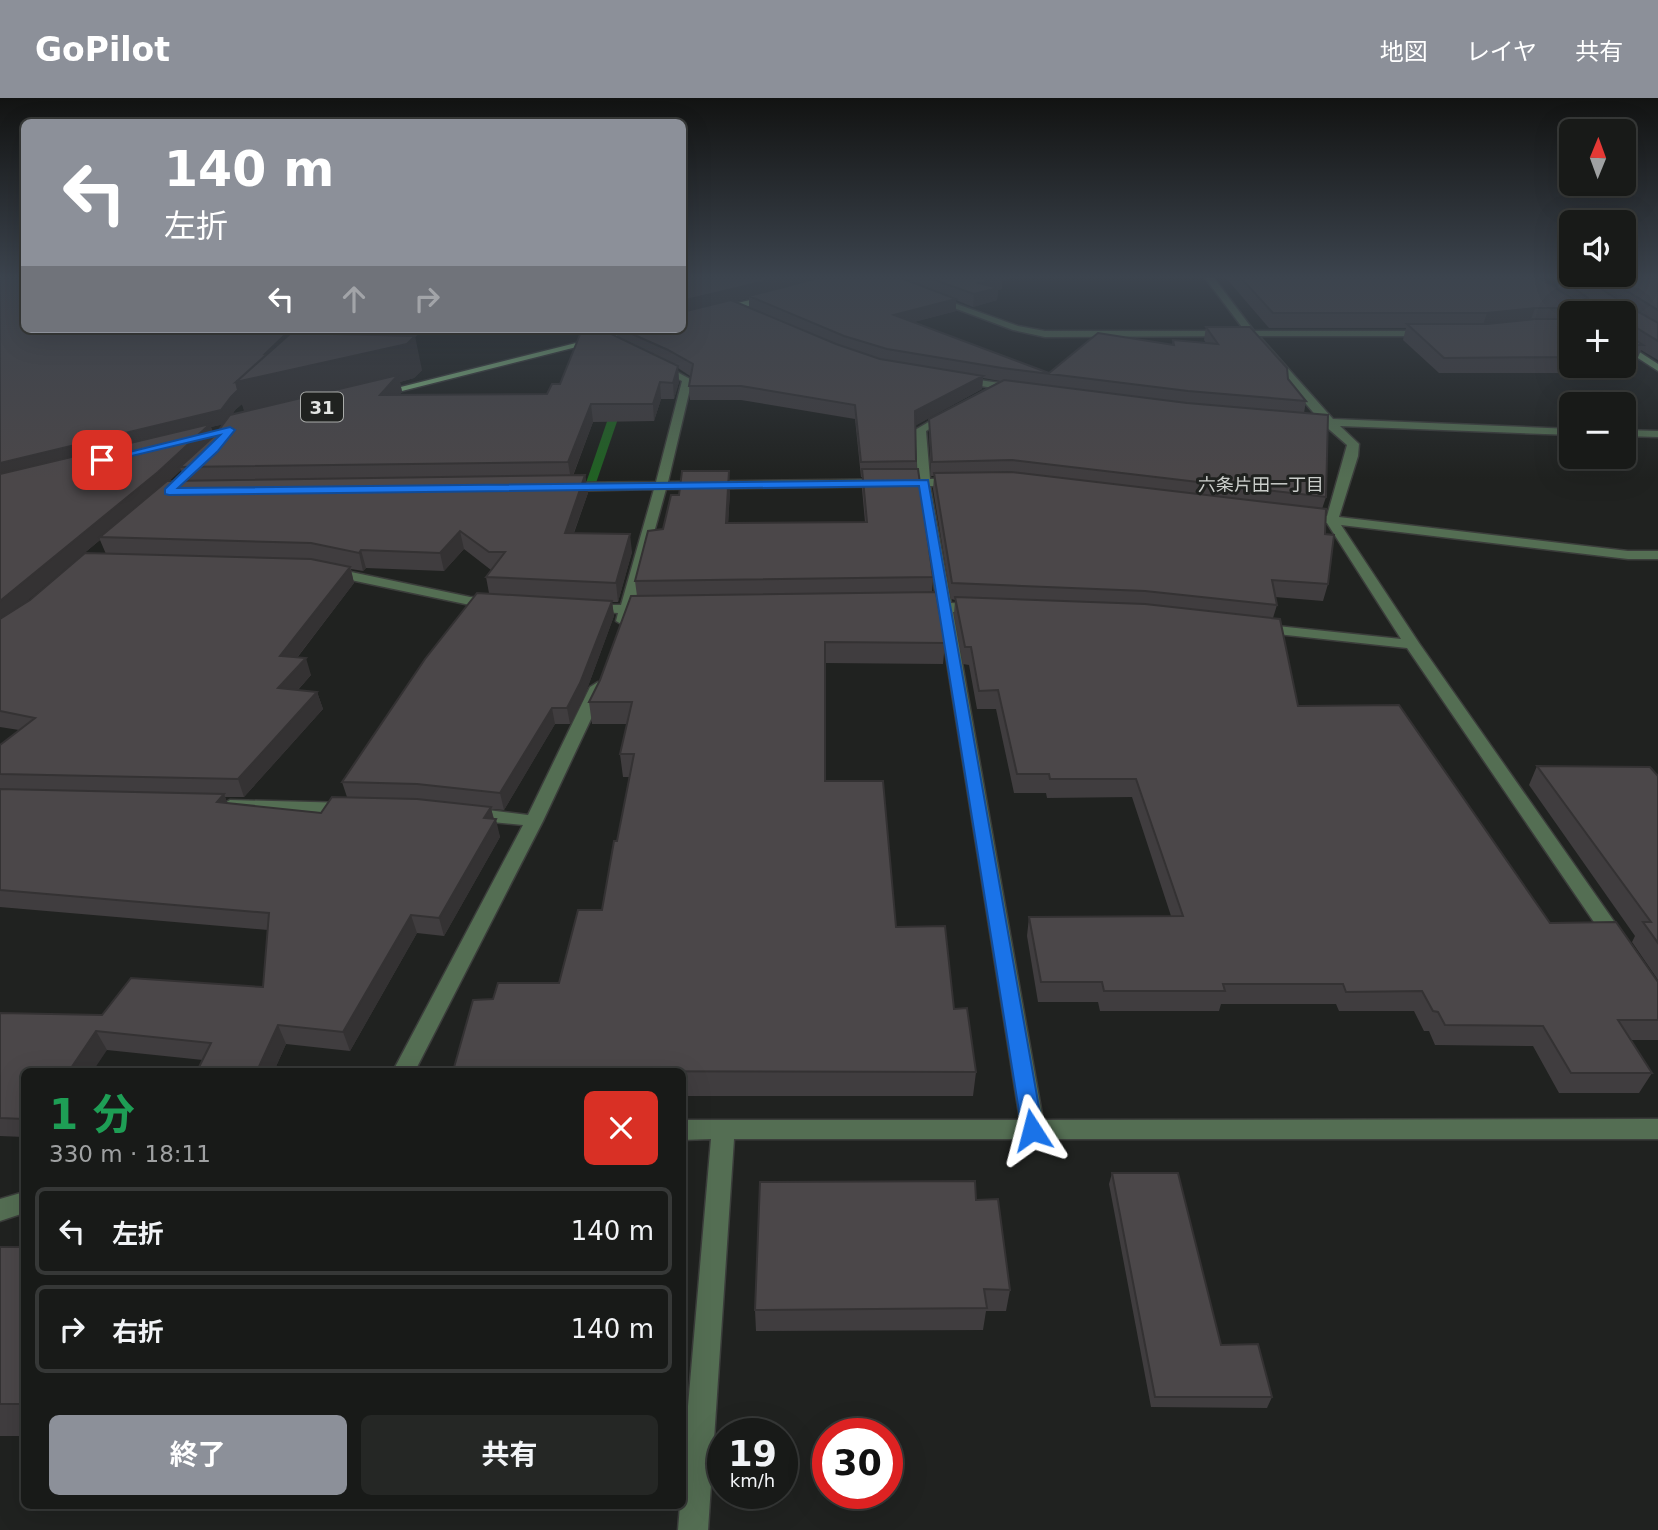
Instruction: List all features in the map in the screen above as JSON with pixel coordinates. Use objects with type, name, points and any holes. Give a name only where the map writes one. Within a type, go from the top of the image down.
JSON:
[{"type":"main road","name":"31","points":[[364,397],[580,345]]},
{"type":"main road","points":[[1636,353],[1658,368]]},
{"type":"street","points":[[1261,345],[1321,414],[1353,444],[1352,456],[1332,521]]},
{"type":"street","points":[[617,636],[661,485],[687,380],[651,362]]},
{"type":"street","points":[[948,378],[1026,390]]},
{"type":"street","points":[[1000,387],[920,430],[924,483],[943,606],[1032,1130]]},
{"type":"street","points":[[1306,421],[1559,432]]},
{"type":"street","points":[[1636,433],[1658,433]]},
{"type":"street","points":[[552,487],[973,482]]},
{"type":"street","points":[[1292,516],[1628,555],[1658,555]]},
{"type":"street","points":[[1332,521],[1412,643],[1626,954]]},
{"type":"street","points":[[316,568],[470,601],[509,603]]},
{"type":"street","points":[[574,607],[668,610]]},
{"type":"street","points":[[902,607],[996,609]]},
{"type":"street","points":[[1247,627],[1412,643]]},
{"type":"street","points":[[406,1068],[534,821],[603,676]]},
{"type":"street","points":[[218,804],[368,808]]},
{"type":"street","points":[[459,813],[534,821]]},
{"type":"street","points":[[686,1130],[1658,1129]]},
{"type":"street","points":[[692,1530],[723,1130]]},
{"type":"street","points":[[0,1210],[21,1204]]},
{"type":"building","points":[[0,345],[275,345],[236,382],[238,390],[221,410],[0,463]]},
{"type":"building","points":[[278,345],[403,345],[236,382]]},
{"type":"building","points":[[576,345],[634,345],[678,366],[673,383],[660,382],[653,404],[591,404],[568,462],[180,467],[215,435],[230,415],[398,375],[380,395],[547,394],[552,384],[560,384]]},
{"type":"building","points":[[656,345],[838,345],[880,359],[983,376],[915,411],[916,461],[861,462],[855,405],[741,386],[689,386],[693,364]]},
{"type":"building","points":[[873,345],[974,345],[1049,373],[1084,345],[1266,345],[1287,368],[1288,379],[1306,401],[1188,391],[1002,368]]},
{"type":"building","points":[[1430,345],[1559,345],[1559,357],[1444,358]]},
{"type":"building","points":[[1004,380],[1187,403],[1328,415],[1326,497],[1012,460],[932,462],[929,419]]},
{"type":"building","points":[[210,424],[158,472],[0,601],[0,474]]},
{"type":"building","points":[[862,469],[918,469],[933,577],[635,581],[648,531],[663,529],[671,495],[679,495],[682,471],[729,471],[726,523],[867,522]]},
{"type":"building","points":[[1011,472],[1326,509],[1325,534],[1334,535],[1328,584],[1272,580],[1277,605],[1145,591],[952,583],[934,473]]},
{"type":"building","points":[[585,475],[565,533],[630,534],[616,583],[486,577],[505,552],[489,552],[460,531],[440,553],[361,550],[359,553],[311,543],[100,537],[167,481]]},
{"type":"building","points":[[85,553],[311,559],[350,567],[280,656],[306,658],[278,688],[317,692],[238,779],[0,774],[0,745],[35,718],[0,711],[0,619],[30,600]]},
{"type":"building","points":[[936,592],[945,643],[825,642],[825,781],[883,781],[896,927],[945,926],[954,1009],[967,1008],[976,1072],[454,1068],[473,1000],[493,999],[498,983],[559,983],[578,910],[602,910],[614,841],[617,841],[634,754],[620,754],[632,702],[589,702],[600,680],[631,596]]},
{"type":"building","points":[[477,593],[612,601],[580,683],[567,708],[552,708],[500,793],[417,784],[342,782],[425,659]]},
{"type":"building","points":[[955,597],[1145,604],[1280,619],[1298,706],[1399,705],[1550,923],[1616,922],[1658,982],[1658,1020],[1618,1020],[1652,1073],[1571,1073],[1543,1026],[1445,1025],[1422,991],[1346,992],[1343,984],[1223,984],[1225,991],[1104,991],[1102,982],[1041,982],[1029,917],[1183,916],[1136,779],[1050,779],[1049,774],[1017,774],[998,690],[979,691],[971,647],[965,647]]},
{"type":"building","points":[[1537,766],[1650,767],[1658,776],[1658,943],[1643,922],[1651,922]]},
{"type":"building","points":[[0,789],[224,794],[217,802],[321,813],[332,797],[417,799],[491,807],[484,818],[496,819],[439,918],[411,915],[343,1032],[278,1025],[258,1068],[198,1068],[211,1043],[96,1031],[71,1068],[21,1068],[21,1119],[0,1118],[0,1013],[102,1015],[131,978],[263,987],[269,913],[0,890]]},
{"type":"building","points":[[1112,1173],[1178,1173],[1221,1345],[1258,1344],[1272,1397],[1155,1397]]},
{"type":"building","points":[[975,1181],[976,1200],[998,1199],[1010,1290],[984,1289],[987,1308],[755,1310],[760,1182]]},
{"type":"building","points":[[0,1247],[21,1247],[21,1404],[0,1404]]},
{"type":"waterway","points":[[591,483],[618,404]]},
{"type":"district","name":"六条片田一丁目","points":[[1261,484]]},
{"type":"route","points":[[102,460],[230,430],[215,449],[169,492],[924,483],[1032,1130]]}]
